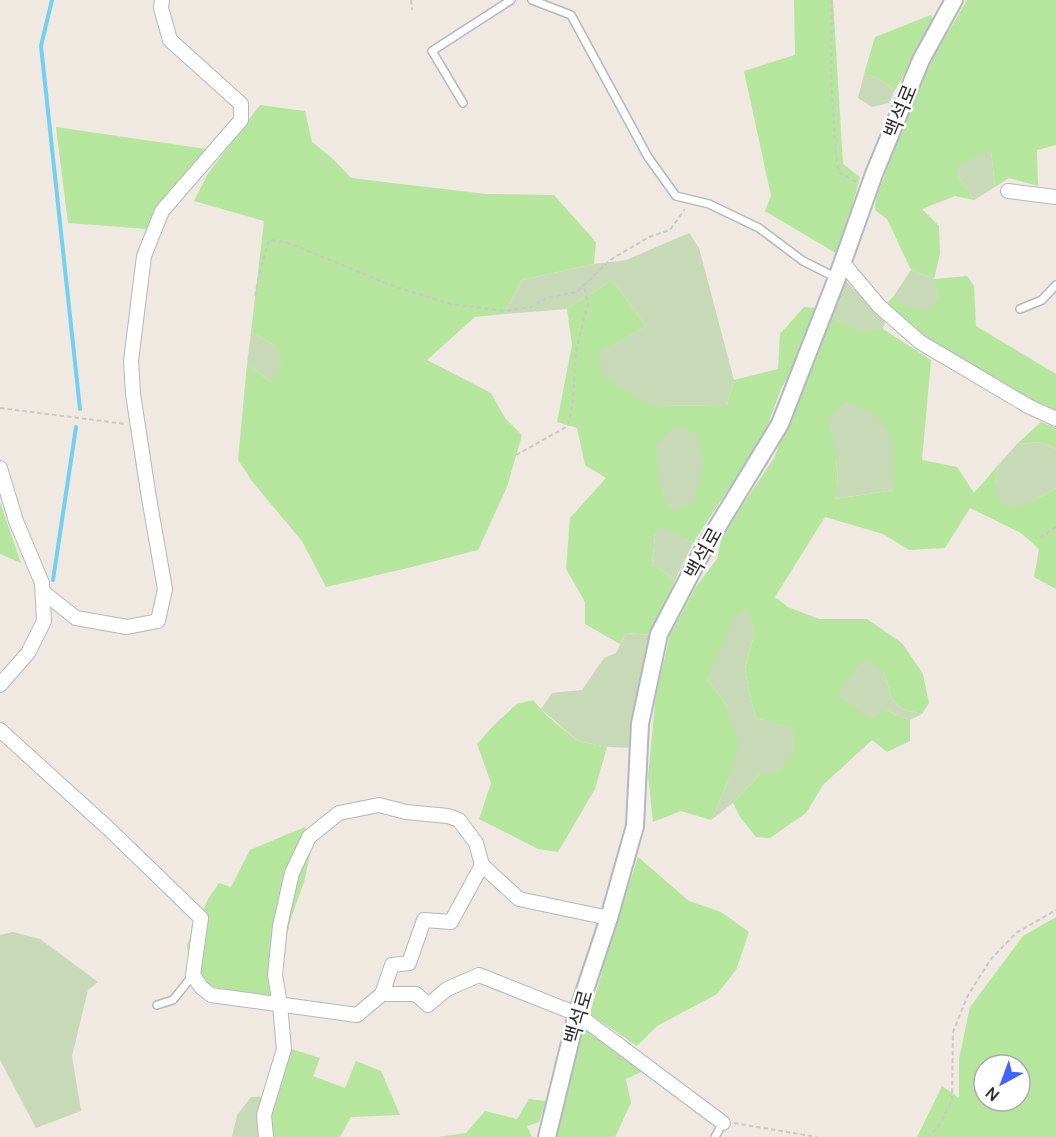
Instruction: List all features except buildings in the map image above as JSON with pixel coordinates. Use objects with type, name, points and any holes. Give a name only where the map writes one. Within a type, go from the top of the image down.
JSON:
[{"type":"street","points":[[43,592],[76,618],[127,627],[158,621],[165,589],[133,394],[131,361],[144,256],[162,211],[241,120],[241,105],[170,40],[161,8],[162,0]]},
{"type":"street","name":"백석로","points":[[547,1137],[578,1014],[609,918],[635,826],[640,724],[659,634],[702,552],[780,424],[869,189],[921,60],[954,0]]},
{"type":"street","points":[[1008,191],[1056,198]]},
{"type":"street","points":[[840,270],[920,342],[1028,406],[1056,419]]},
{"type":"street","points":[[0,468],[2,484],[42,584],[44,621],[28,653],[0,685]]},
{"type":"street","points":[[0,730],[201,918],[193,975],[201,987],[211,995],[357,1015],[382,994],[392,965],[410,963],[424,920],[451,922],[482,865]]},
{"type":"street","points":[[266,1137],[264,1115],[284,1049],[275,975],[280,926],[292,873],[309,837],[339,813],[379,805],[406,812],[454,818],[459,820],[476,843],[482,865],[519,899],[609,918]]},
{"type":"street","points":[[382,994],[416,994],[428,1005],[447,989],[478,975],[578,1014],[723,1123]]},
{"type":"lane","points":[[463,103],[432,51],[511,0]]},
{"type":"lane","points":[[532,0],[571,15],[648,157],[676,195],[709,204],[759,228],[803,261],[840,270]]},
{"type":"lane","points":[[1020,309],[1042,300],[1056,285]]},
{"type":"lane","points":[[157,1005],[173,1000],[193,975]]},
{"type":"lane","points":[[715,1137],[723,1123]]},
{"type":"path","points":[[411,0],[412,10]]},
{"type":"path","points":[[832,0],[831,75],[839,172],[869,189]]},
{"type":"path","points":[[255,296],[269,240],[286,242],[393,286],[451,304],[505,311],[531,307],[549,297],[577,292],[610,260],[649,237],[670,230],[693,200]]},
{"type":"path","points":[[516,455],[568,426],[573,400],[576,350],[588,304],[584,285]]},
{"type":"path","points":[[0,408],[138,425]]},
{"type":"path","points":[[1040,538],[1056,527]]},
{"type":"path","points":[[927,1137],[938,1127],[952,1100],[953,1032],[968,995],[991,959],[1016,933],[1056,910]]},
{"type":"path","points":[[723,1123],[738,1123],[817,1137]]},
{"type":"green space","points":[[794,0],[833,0],[843,164],[860,177],[839,255],[765,211],[771,196],[744,71],[795,55]]},
{"type":"green space","points":[[967,0],[1056,0],[1056,145],[1037,150],[1038,186],[1009,178],[995,187],[991,151],[958,166],[958,177],[974,200],[955,196],[922,209],[939,226],[940,254],[934,279],[911,270],[887,219],[875,210],[876,198],[910,109],[934,56]]},
{"type":"green space","points":[[931,15],[935,22],[895,90],[878,78],[864,74],[875,37]]},
{"type":"green space","points":[[864,74],[878,78],[895,90],[889,103],[872,107],[858,98]]},
{"type":"green space","points":[[260,105],[305,111],[312,142],[351,178],[486,194],[554,195],[596,242],[594,264],[522,280],[504,314],[475,317],[427,360],[491,393],[505,418],[522,435],[507,487],[478,550],[326,587],[302,541],[251,480],[238,460],[247,364],[271,382],[274,345],[251,332],[264,221],[194,201],[207,175]]},
{"type":"green space","points":[[56,127],[206,149],[163,198],[146,229],[68,223]]},
{"type":"green space","points":[[991,150],[995,187],[974,200],[958,177],[958,165]]},
{"type":"green space","points":[[689,233],[699,248],[734,380],[727,405],[652,406],[604,377],[599,353],[646,326],[612,280],[567,309],[504,314],[522,280],[594,264],[626,260]]},
{"type":"green space","points":[[911,270],[934,279],[940,298],[925,311],[899,303],[893,297]]},
{"type":"green space","points":[[967,276],[974,286],[976,326],[1056,374],[1056,414],[1027,400],[941,348],[911,328],[887,303],[893,297],[900,303],[934,279]]},
{"type":"green space","points":[[612,280],[646,326],[600,353],[652,406],[727,405],[734,380],[778,369],[780,334],[804,307],[818,308],[794,367],[781,389],[764,435],[693,543],[660,527],[655,536],[652,564],[675,580],[652,635],[626,633],[620,644],[585,624],[585,602],[566,569],[570,518],[606,478],[585,465],[577,428],[557,422],[572,345],[567,309]]},
{"type":"green space","points":[[845,280],[885,322],[883,329],[862,333],[830,317]]},
{"type":"green space","points":[[830,317],[862,332],[883,329],[931,360],[922,460],[957,467],[974,493],[1000,463],[995,483],[1035,500],[1056,488],[1056,589],[1034,577],[1039,549],[1021,533],[970,508],[945,548],[909,550],[883,534],[825,517],[775,597],[788,607],[819,619],[867,619],[902,643],[923,674],[929,703],[922,714],[902,709],[892,699],[884,672],[885,710],[910,720],[910,741],[887,752],[872,740],[823,785],[806,813],[770,838],[756,837],[740,817],[733,803],[760,774],[792,728],[756,718],[745,669],[754,635],[748,609],[707,680],[726,704],[740,745],[729,779],[711,820],[681,811],[653,822],[648,776],[656,695],[670,635],[695,588],[717,559],[722,536],[774,458]],"holes":[[[836,455],[894,490],[835,499],[838,488]]]},
{"type":"green space","points":[[251,332],[274,345],[283,361],[271,382],[247,364]]},
{"type":"green space","points":[[845,401],[876,415],[892,437],[894,490],[835,499],[838,479],[828,417]]},
{"type":"green space","points":[[1041,422],[1056,428],[1056,449],[1041,442],[1017,444]]},
{"type":"green space","points":[[674,426],[698,434],[704,464],[694,502],[675,511],[669,508],[660,487],[655,447]]},
{"type":"green space","points":[[1042,442],[1056,449],[1056,488],[1035,500],[1010,509],[996,496],[995,483],[1000,463],[1017,444]]},
{"type":"green space","points":[[0,502],[21,563],[0,554]]},
{"type":"green space","points":[[660,526],[693,543],[675,580],[652,564],[655,536]]},
{"type":"green space","points":[[749,609],[754,635],[745,669],[756,718],[793,728],[795,748],[780,772],[760,774],[733,803],[711,820],[729,779],[739,745],[726,704],[707,680],[734,617]]},
{"type":"green space","points":[[626,633],[652,635],[632,748],[607,747],[578,741],[541,709],[552,693],[582,690],[604,658],[616,653]]},
{"type":"green space","points":[[865,658],[884,672],[892,699],[902,709],[922,714],[910,720],[885,710],[872,720],[838,696],[853,671]]},
{"type":"green space","points":[[533,700],[547,716],[578,741],[607,747],[595,789],[558,852],[538,849],[479,819],[491,783],[477,744],[517,704]]},
{"type":"green space","points":[[305,827],[312,846],[271,998],[193,983],[187,945],[208,899],[219,883],[231,887],[250,850]]},
{"type":"green space","points":[[638,857],[689,901],[721,912],[749,932],[736,970],[717,994],[657,1026],[637,1046],[590,1014]]},
{"type":"green space","points":[[1056,917],[1056,1137],[917,1137],[942,1086],[959,1098],[959,1059],[970,1007],[1023,936]]},
{"type":"green space","points":[[13,932],[40,939],[98,982],[88,990],[72,1056],[81,1111],[36,1128],[0,1060],[0,935]]},
{"type":"green space","points":[[583,1026],[643,1071],[626,1079],[631,1103],[615,1137],[554,1137],[563,1086]]},
{"type":"green space","points":[[291,1049],[320,1058],[313,1076],[345,1088],[356,1061],[381,1071],[400,1115],[351,1117],[340,1137],[258,1137],[257,1128]]},
{"type":"green space","points":[[272,1096],[257,1128],[258,1137],[232,1137],[237,1115],[251,1097]]},
{"type":"green space","points":[[529,1099],[546,1101],[539,1122],[527,1126],[532,1137],[438,1137],[466,1133],[485,1111],[517,1119]]},
{"type":"waterway","points":[[52,0],[41,46],[80,409]]},
{"type":"waterway","points":[[53,580],[76,427]]}]
